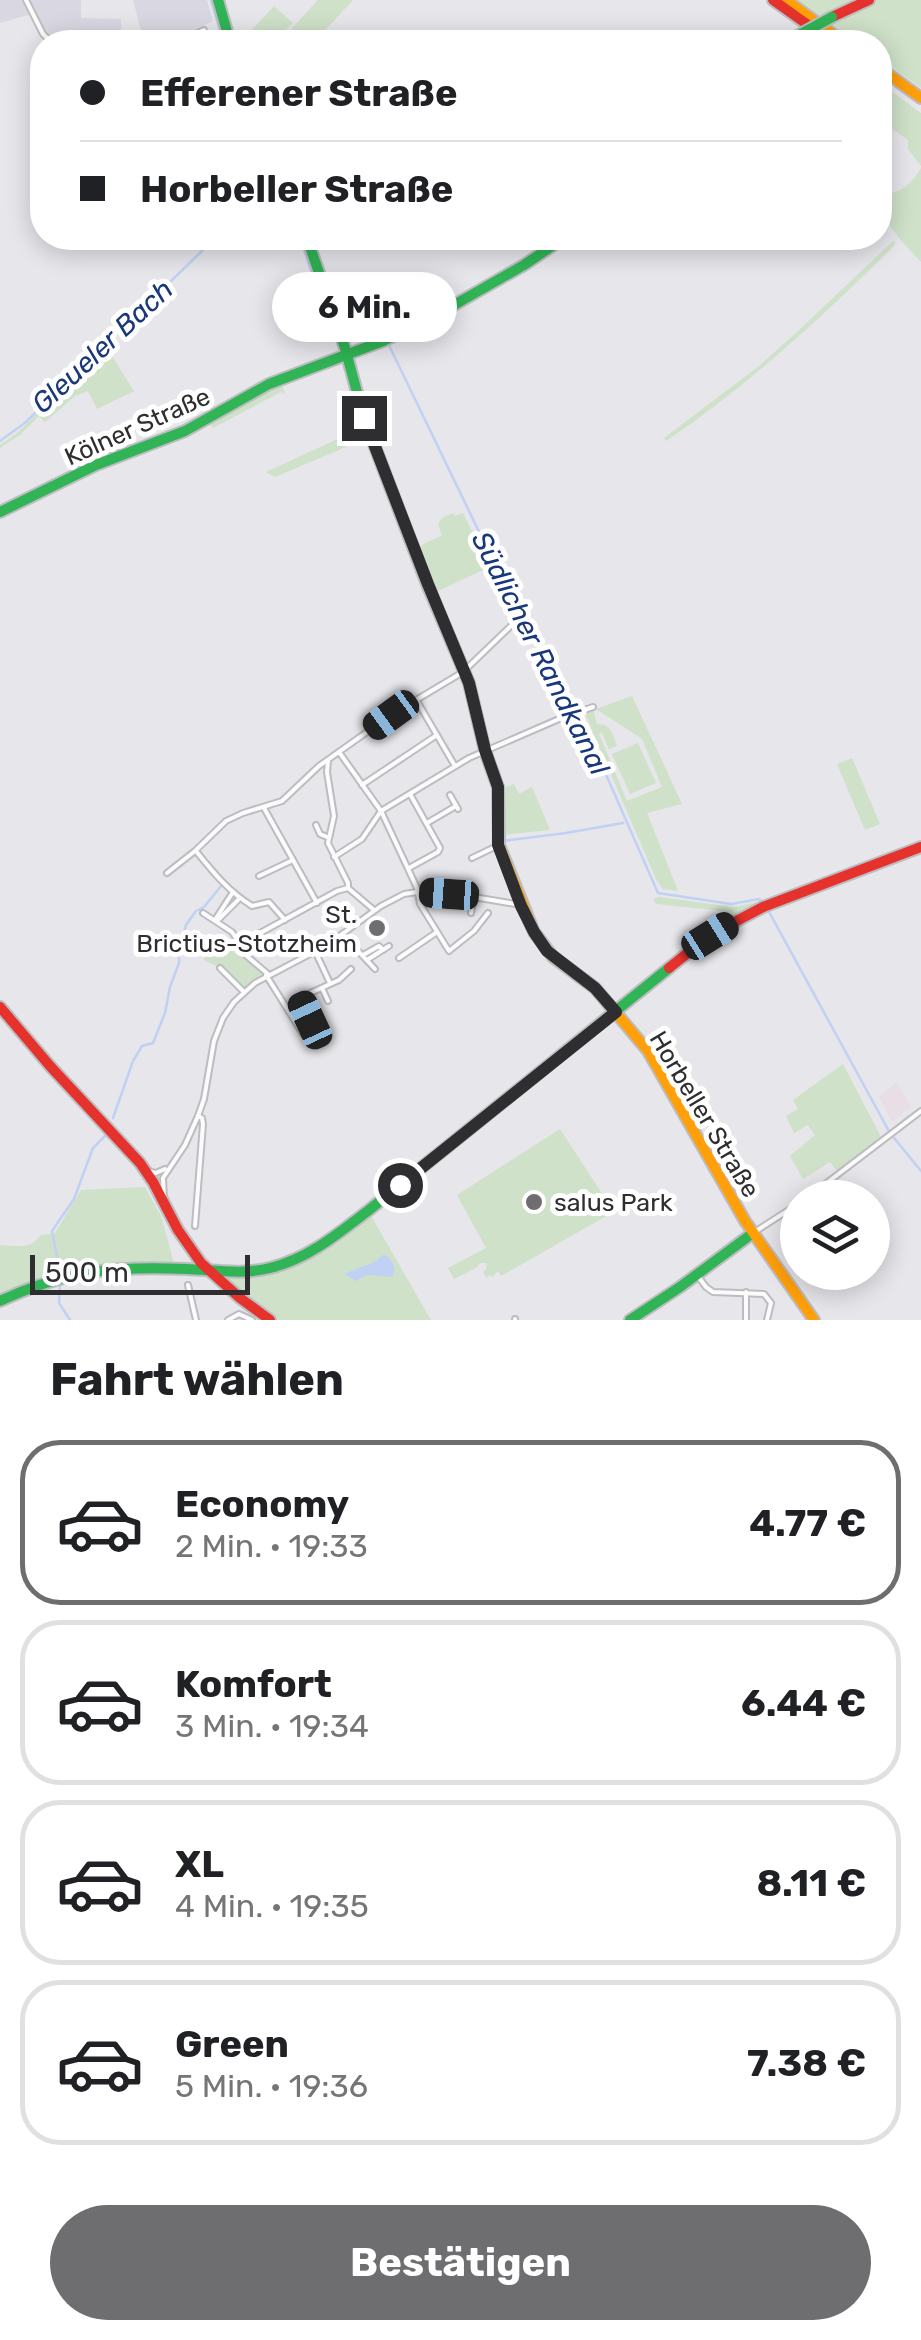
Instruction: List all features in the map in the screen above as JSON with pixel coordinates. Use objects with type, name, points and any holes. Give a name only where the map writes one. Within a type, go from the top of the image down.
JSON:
[{"type":"main road","points":[[218,0],[227,30]]},
{"type":"main road","points":[[772,0],[815,30]]},
{"type":"main road","points":[[786,0],[827,30]]},
{"type":"main road","points":[[808,30],[869,0]]},
{"type":"main road","points":[[892,77],[921,98]]},
{"type":"main road","points":[[892,85],[921,106]]},
{"type":"main road","name":"Horbeller Straße","points":[[311,250],[364,418],[465,670],[499,793],[498,845],[521,906],[547,951],[595,988],[654,1060],[753,1233],[817,1320]]},
{"type":"main road","name":"Kölner Straße","points":[[0,512],[96,464],[184,431],[269,384],[426,321],[546,250]]},
{"type":"main road","points":[[0,1301],[44,1281],[78,1272],[120,1268],[245,1271],[295,1260],[368,1210],[710,936],[766,906],[921,848]]},
{"type":"main road","points":[[0,1007],[145,1171],[206,1270],[270,1320]]},
{"type":"main road","points":[[630,1320],[643,1316],[753,1233]]},
{"type":"main road","points":[[189,1270],[195,1256]]},
{"type":"main road","points":[[222,1284],[221,1276],[227,1271]]},
{"type":"street","points":[[26,0],[41,30]]},
{"type":"street","points":[[167,872],[226,821],[285,799],[319,766],[465,670],[517,620]]},
{"type":"street","points":[[416,700],[455,766]]},
{"type":"street","points":[[334,857],[362,839],[380,811],[455,766],[593,707]]},
{"type":"street","points":[[362,785],[437,735]]},
{"type":"street","points":[[339,752],[380,811],[408,868],[420,904],[449,951],[474,931],[488,912]]},
{"type":"street","points":[[328,761],[334,816],[329,848],[348,888],[374,910]]},
{"type":"street","points":[[319,766],[327,772]]},
{"type":"street","points":[[408,868],[440,846],[410,794]]},
{"type":"street","points":[[427,824],[457,808],[450,795]]},
{"type":"street","points":[[264,808],[316,902]]},
{"type":"street","points":[[316,825],[320,834],[328,837]]},
{"type":"street","points":[[472,858],[498,845]]},
{"type":"street","points":[[195,851],[218,880],[240,898],[254,906],[269,902],[285,920]]},
{"type":"street","points":[[259,876],[293,860]]},
{"type":"street","points":[[240,944],[348,888]]},
{"type":"street","points":[[216,921],[234,892]]},
{"type":"street","points":[[165,1204],[162,1181],[198,1116],[216,1033],[226,1013],[244,992],[267,974],[315,951],[404,894],[474,897],[521,906]]},
{"type":"street","points":[[471,913],[474,897]]},
{"type":"street","points":[[216,921],[240,898]]},
{"type":"street","points":[[204,913],[232,932],[242,952],[267,974],[304,1034]]},
{"type":"street","points":[[398,958],[437,932]]},
{"type":"street","points":[[342,934],[375,969]]},
{"type":"street","points":[[365,958],[379,946],[386,948]]},
{"type":"street","points":[[315,951],[331,984]]},
{"type":"street","points":[[220,968],[244,992]]},
{"type":"street","points":[[310,1020],[297,999],[351,970]]},
{"type":"street","points":[[322,988],[328,1001]]},
{"type":"street","points":[[831,1180],[921,1111]]},
{"type":"street","points":[[195,1226],[203,1124],[198,1116]]},
{"type":"street","points":[[145,1171],[156,1174],[169,1167]]},
{"type":"street","points":[[153,1182],[169,1167]]},
{"type":"street","points":[[753,1233],[780,1216]]},
{"type":"street","points":[[697,1275],[713,1292],[760,1292],[770,1300],[767,1320]]},
{"type":"street","points":[[188,1285],[196,1320]]},
{"type":"street","points":[[746,1292],[746,1320]]},
{"type":"street","points":[[228,1320],[240,1314],[252,1320]]},
{"type":"shaded area","points":[[0,0],[81,0],[81,18],[121,19],[121,30],[45,30],[35,13],[0,23]]},
{"type":"shaded area","points":[[133,0],[207,0],[213,21],[193,30],[141,30]]},
{"type":"shaded area","points":[[897,1082],[911,1107],[892,1121],[879,1097]]},
{"type":"green space","points":[[318,0],[353,0],[325,30],[290,30]]},
{"type":"green space","points":[[798,0],[921,0],[921,88],[892,67],[892,30],[841,30]]},
{"type":"green space","points":[[274,6],[293,23],[286,30],[252,30]]},
{"type":"green space","points":[[892,92],[921,113],[921,166],[908,149],[908,140],[892,129]]},
{"type":"green space","points":[[921,168],[921,262],[892,228],[892,193],[913,179]]},
{"type":"green space","points":[[884,250],[890,250],[784,349],[666,441],[664,438],[797,332]]},
{"type":"green space","points":[[104,349],[134,391],[97,409],[88,391],[75,396],[45,422],[39,416],[0,448],[37,414],[35,411],[63,382],[67,386]]},
{"type":"green space","points":[[279,383],[285,394],[281,392],[213,428],[209,422]]},
{"type":"green space","points":[[361,424],[367,438],[275,477],[266,472],[355,431]]},
{"type":"green space","points":[[453,513],[463,513],[489,567],[434,593],[418,549],[442,536],[438,524]]},
{"type":"green space","points":[[632,696],[682,804],[647,813],[678,891],[663,889],[656,879],[586,716],[587,710],[593,709],[597,724],[612,733],[617,746],[609,749],[602,733],[599,734],[627,801],[662,787],[642,739],[596,709]]},
{"type":"green space","points":[[638,743],[656,783],[630,794],[612,754]]},
{"type":"green space","points":[[852,758],[880,824],[865,830],[837,764]]},
{"type":"green space","points":[[514,784],[519,794],[532,787],[550,830],[501,835],[503,788]]},
{"type":"green space","points":[[653,899],[734,907],[761,904],[732,917],[724,911],[656,904]]},
{"type":"green space","points":[[213,937],[236,945],[262,974],[243,989],[221,968],[203,960]]},
{"type":"green space","points":[[843,1064],[882,1139],[838,1172],[830,1162],[803,1179],[790,1156],[815,1135],[808,1125],[794,1133],[786,1116],[798,1109],[793,1100]]},
{"type":"green space","name":"salus Park","points":[[560,1129],[612,1209],[610,1214],[501,1276],[498,1271],[486,1278],[486,1263],[480,1263],[454,1279],[448,1268],[486,1248],[457,1195]]},
{"type":"green space","points":[[145,1187],[161,1216],[174,1263],[84,1267],[43,1277],[0,1296],[0,1245],[28,1245],[41,1235],[55,1233],[81,1190]]},
{"type":"green space","points":[[370,1214],[431,1320],[274,1320],[223,1280],[225,1274],[285,1263]]},
{"type":"water","points":[[383,1255],[393,1263],[392,1277],[367,1275],[356,1281],[344,1274],[374,1262]]},
{"type":"waterway","name":"Südlicher Randkanal","points":[[211,0],[220,30]]},
{"type":"waterway","name":"Gleueler Bach","points":[[0,441],[26,422],[203,250]]},
{"type":"waterway","name":"Südlicher Randkanal","points":[[304,250],[332,332],[337,336]]},
{"type":"waterway","name":"Südlicher Randkanal","points":[[345,336],[377,332],[385,337],[512,600],[575,704],[658,893],[731,904],[759,899],[764,903]]},
{"type":"waterway","points":[[502,841],[623,823]]},
{"type":"waterway","points":[[113,1118],[133,1061],[142,1046],[153,1043],[165,1013],[186,925],[221,886]]},
{"type":"waterway","name":"Südlicher Randkanal","points":[[768,910],[890,1133],[921,1171]]},
{"type":"waterway","points":[[60,1272],[52,1231],[74,1199],[93,1148],[105,1136]]},
{"type":"waterway","points":[[60,1281],[59,1303],[70,1320]]},
{"type":"traffic: fast","points":[[218,0],[227,30]]},
{"type":"traffic: fast","points":[[808,30],[832,17]]},
{"type":"traffic: fast","points":[[311,250],[364,418],[469,683],[485,751]]},
{"type":"traffic: fast","points":[[0,512],[96,465],[185,431],[269,384],[426,321],[546,250]]},
{"type":"traffic: fast","points":[[0,1301],[47,1282],[91,1272],[136,1268],[249,1271],[297,1258],[369,1210],[669,968]]},
{"type":"traffic: fast","points":[[630,1320],[753,1233]]},
{"type":"traffic: slow","points":[[786,0],[827,30]]},
{"type":"traffic: slow","points":[[892,77],[921,98]]},
{"type":"traffic: slow","points":[[485,751],[498,787],[499,845],[534,932],[553,957],[595,988],[648,1051],[745,1221],[814,1320]]},
{"type":"traffic: jam","points":[[773,0],[815,30]]},
{"type":"traffic: jam","points":[[832,17],[869,0]]},
{"type":"traffic: jam","points":[[669,968],[710,935],[763,907],[921,847]]},
{"type":"traffic: jam","points":[[0,1007],[140,1163],[201,1263],[270,1320]]},
{"type":"place","name":"St. Brictius-Stotzheim","points":[[377,928]]},
{"type":"place","name":"salus Park","points":[[534,1202]]},
{"type":"route","points":[[364,418],[465,670],[498,787],[498,845],[521,906],[547,951],[595,988],[616,1012],[400,1185]]}]
